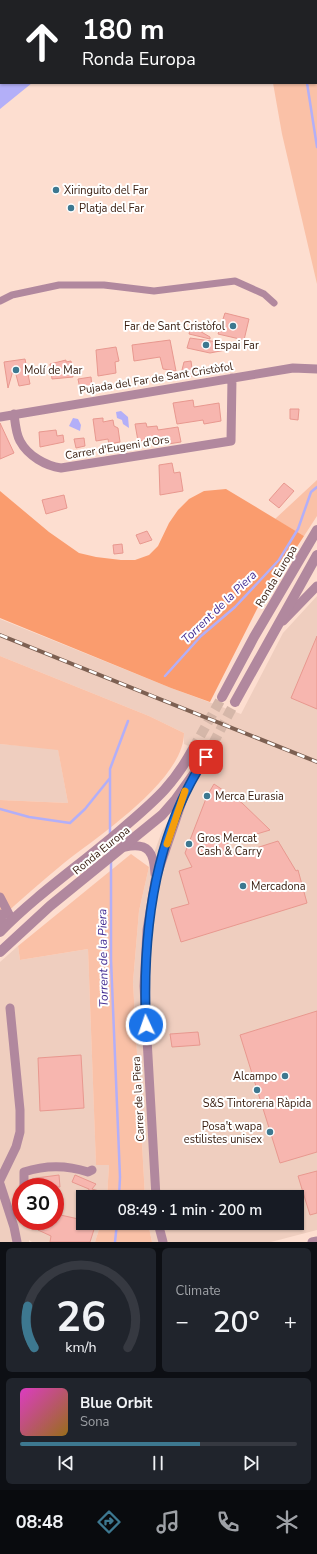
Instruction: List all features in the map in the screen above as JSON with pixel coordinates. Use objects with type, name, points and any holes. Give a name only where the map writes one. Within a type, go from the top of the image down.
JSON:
[{"type":"street","points":[[0,301],[12,295],[59,285],[104,286],[154,291],[235,281],[264,294],[274,303]]},
{"type":"street","name":"Pujada del Far de Sant Cristòfol","points":[[0,417],[293,368],[317,369]]},
{"type":"street","name":"Carrer d'Eugeni d'Ors","points":[[14,414],[19,440],[23,446],[34,457],[54,467],[61,468],[231,441],[232,378]]},
{"type":"street","name":"Ronda Europa","points":[[222,697],[254,637],[317,530]]},
{"type":"street","points":[[235,702],[273,630],[317,555]]},
{"type":"street","points":[[273,630],[317,586]]},
{"type":"street","name":"Ronda Europa","points":[[2,930],[49,888],[93,855],[167,789],[183,769],[193,749]]},
{"type":"street","name":"Ronda Europa","points":[[0,952],[50,906],[162,815],[188,784],[206,757]]},
{"type":"street","name":"Carrer de la Piera","points":[[156,1190],[144,986],[147,930],[155,881],[170,832],[188,784]]},
{"type":"street","name":"Carrer de la Piera","points":[[124,847],[133,845],[148,850],[154,858],[155,881]]},
{"type":"street","points":[[0,897],[12,920]]},
{"type":"street","points":[[0,914],[2,930]]},
{"type":"street","points":[[0,1180],[16,1147],[20,1132],[20,1110],[10,1008]]},
{"type":"street","points":[[24,1178],[24,1172],[34,1168],[75,1167],[88,1172],[92,1170]]},
{"type":"street","points":[[0,1184],[14,1227],[17,1242]]},
{"type":"street","points":[[160,1230],[163,1242]]},
{"type":"street","points":[[312,1242],[317,1240]]},
{"type":"shaded area","points":[[0,84],[31,84],[0,109]]},
{"type":"shaded area","points":[[273,84],[317,84],[317,284],[282,134]]},
{"type":"shaded area","points":[[121,411],[128,417],[129,428],[123,424],[122,420],[117,418],[116,412]]},
{"type":"shaded area","points":[[73,418],[78,419],[81,425],[80,431],[69,426]]},
{"type":"shaded area","points":[[317,480],[317,516],[304,536],[275,519]]},
{"type":"shaded area","points":[[226,489],[304,536],[258,607],[210,702],[171,688],[0,618],[0,491],[49,532],[79,553],[96,557],[135,560],[149,555],[158,546],[169,523],[178,510],[189,499],[204,491]]},
{"type":"shaded area","points":[[317,596],[317,1230],[271,1242],[152,1242],[149,1230],[304,1230],[304,1190],[145,1190],[133,982],[139,911],[149,867],[162,831],[211,756],[184,744],[184,733],[149,716],[0,656],[0,619],[171,688],[241,714],[283,633]]},
{"type":"shaded area","points":[[0,656],[149,716],[184,733],[180,751],[170,769],[155,788],[137,806],[64,863],[0,919],[0,800],[68,803],[58,750],[0,744]]},
{"type":"shaded area","points":[[0,744],[58,749],[68,803],[0,800]]},
{"type":"shaded area","points":[[131,854],[149,867],[139,911],[133,982],[145,1190],[107,1190],[109,1165],[96,1165],[88,949],[20,960],[18,946]]},
{"type":"shaded area","points":[[18,946],[20,960],[88,949],[96,1164],[109,1165],[107,1190],[76,1190],[76,1230],[99,1230],[95,1242],[32,1242],[29,1240],[29,1242],[0,1242],[0,962]]},
{"type":"shaded area","points":[[99,1230],[149,1230],[152,1242],[95,1242]]},
{"type":"building","name":"Far de Sant Cristòfol","points":[[225,313],[249,319],[244,340],[218,334]]},
{"type":"building","points":[[191,326],[210,337],[210,339],[189,334]]},
{"type":"building","name":"Espai Far","points":[[190,338],[218,342],[231,349],[210,353],[187,348]]},
{"type":"building","points":[[170,340],[176,371],[163,369],[160,357],[134,361],[132,345]]},
{"type":"building","points":[[116,347],[119,361],[115,362],[116,373],[98,376],[96,350]]},
{"type":"building","name":"Molí de Mar","points":[[25,359],[30,384],[19,386],[14,367],[8,388],[4,362]]},
{"type":"building","points":[[66,360],[66,362],[71,361],[73,377],[52,379],[50,364]]},
{"type":"building","points":[[191,361],[193,376],[180,378],[184,362]]},
{"type":"building","points":[[91,377],[92,387],[80,389],[78,379]]},
{"type":"building","points":[[193,400],[194,407],[219,403],[221,421],[204,424],[203,420],[177,424],[173,403]]},
{"type":"building","points":[[290,409],[299,409],[298,420],[290,419]]},
{"type":"building","points":[[103,418],[103,422],[113,420],[114,426],[118,428],[120,442],[109,444],[108,439],[96,441],[93,419]]},
{"type":"building","points":[[0,423],[14,453],[0,459]]},
{"type":"building","points":[[146,423],[147,427],[157,426],[158,430],[178,427],[181,442],[168,444],[167,440],[146,443],[146,440],[138,441],[135,424]]},
{"type":"building","points":[[56,430],[57,436],[63,435],[64,442],[40,447],[39,432]]},
{"type":"building","points":[[84,438],[85,446],[76,448],[74,439]]},
{"type":"building","points":[[172,463],[174,473],[180,472],[183,491],[160,495],[159,465]]},
{"type":"building","points":[[284,483],[294,491],[279,508],[269,500]]},
{"type":"building","points":[[64,495],[67,508],[46,514],[42,500]]},
{"type":"building","points":[[147,531],[152,540],[140,544],[136,535]]},
{"type":"building","points":[[122,544],[123,553],[114,554],[113,545]]},
{"type":"building","points":[[317,636],[317,709],[291,698]]},
{"type":"building","name":"Mercadona","points":[[214,784],[242,803],[270,830],[227,843],[231,856],[278,841],[296,871],[298,870],[307,903],[181,942],[171,909],[189,904],[179,871],[192,867],[185,853],[207,796]]},
{"type":"building","name":"Alcampo","points":[[317,1011],[317,1152],[280,1163],[240,1035]]},
{"type":"building","points":[[198,1032],[200,1045],[172,1047],[170,1034]]},
{"type":"building","points":[[81,1055],[84,1108],[40,1111],[38,1058]]},
{"type":"building","points":[[317,1171],[317,1213],[310,1215],[304,1196],[304,1190],[302,1190],[298,1176]]},
{"type":"building","points":[[59,1175],[59,1178],[36,1178]]},
{"type":"building","points":[[75,1175],[96,1184],[92,1189],[96,1190],[89,1190],[72,1182]]},
{"type":"building","points":[[64,1216],[76,1218],[76,1230],[94,1230],[90,1242],[50,1242],[51,1236],[38,1230],[64,1230]]},
{"type":"waterway","name":"Torrent de la Piera","points":[[307,84],[317,147]]},
{"type":"waterway","name":"Torrent de la Piera","points":[[165,676],[201,636],[235,607],[279,560],[298,529],[311,492],[317,487]]},
{"type":"waterway","name":"Torrent de la Piera","points":[[110,835],[110,769],[128,721]]},
{"type":"waterway","points":[[0,809],[29,817],[70,823],[85,809],[110,778]]},
{"type":"waterway","name":"Torrent de la Piera","points":[[110,842],[111,853]]},
{"type":"waterway","name":"Torrent de la Piera","points":[[111,860],[111,960],[119,1190]]},
{"type":"waterway","name":"Torrent de la Piera","points":[[115,1242],[116,1230]]},
{"type":"tunnel","points":[[193,749],[222,697]]},
{"type":"tunnel","points":[[206,757],[235,702]]},
{"type":"railway","points":[[0,635],[317,762]]},
{"type":"slow traffic","points":[[167,844],[185,791]]},
{"type":"place","name":"Xiringuito del Far","points":[[56,190]]},
{"type":"place","name":"Platja del Far","points":[[71,208]]},
{"type":"place","name":"Far de Sant Cristòfol","points":[[233,326]]},
{"type":"place","name":"Espai Far","points":[[206,345]]},
{"type":"place","name":"Molí de Mar","points":[[16,370]]},
{"type":"place","name":"Merca Eurasia","points":[[207,796]]},
{"type":"place","name":"Gros Mercat Cash & Carry","points":[[189,844]]},
{"type":"place","name":"Mercadona","points":[[243,886]]},
{"type":"place","name":"Alcampo","points":[[285,1076]]},
{"type":"place","name":"S&S Tintoreria Ràpida","points":[[257,1090]]},
{"type":"place","name":"Posa't wapa estilistes unisex","points":[[270,1132]]},
{"type":"route","points":[[146,1025],[144,986],[147,930],[155,881],[170,832],[188,784],[206,757]]}]
